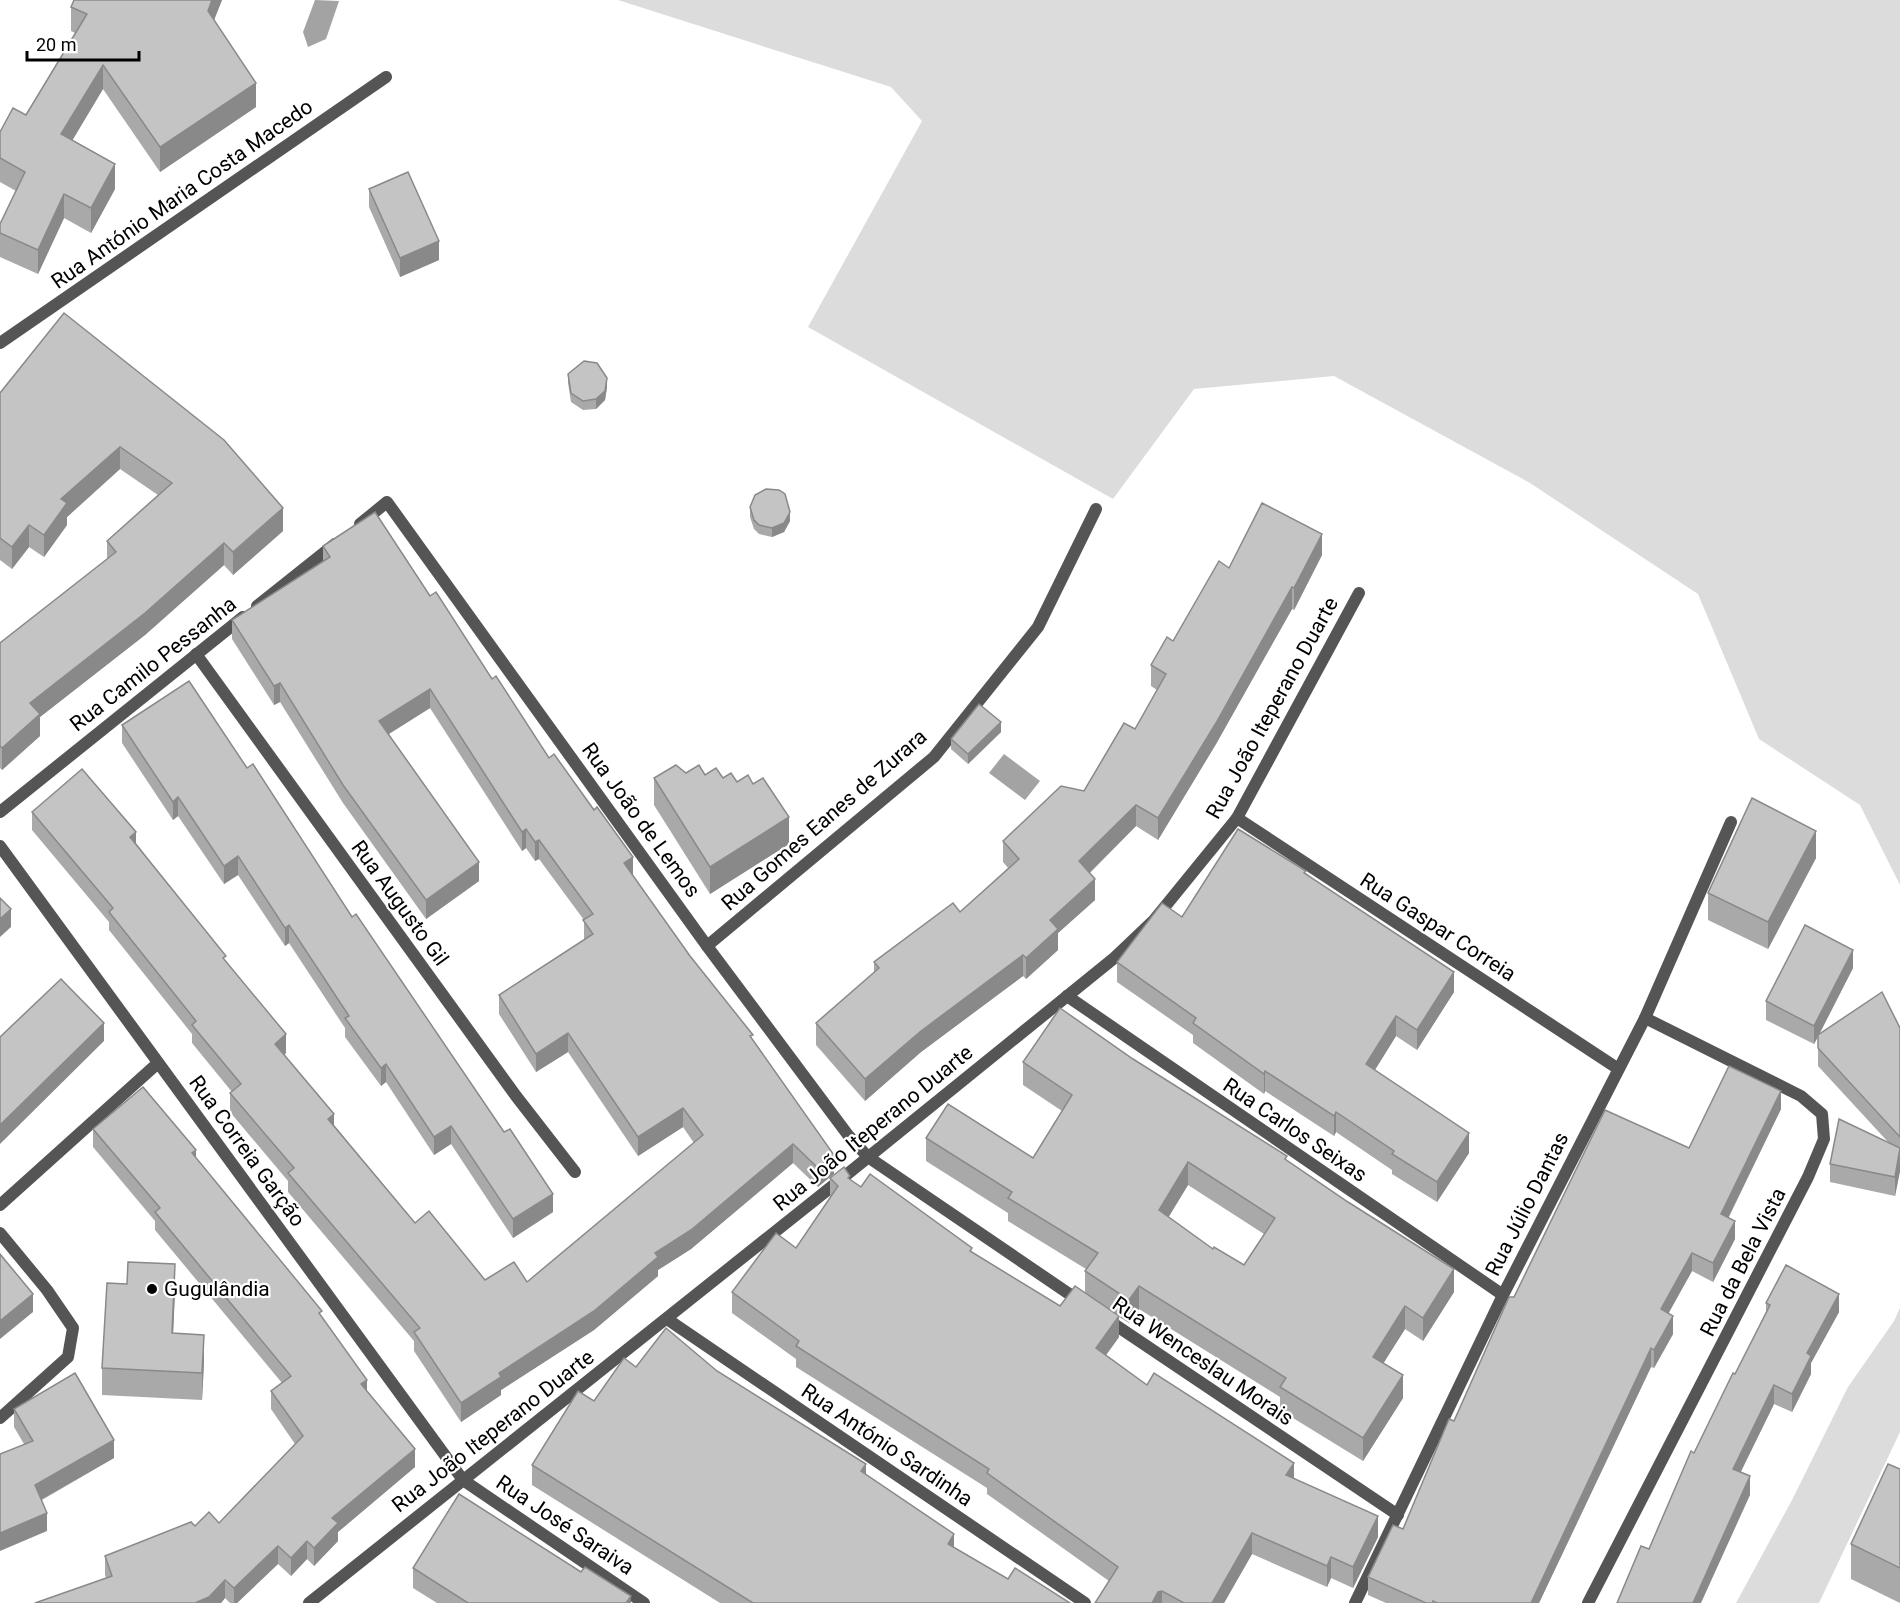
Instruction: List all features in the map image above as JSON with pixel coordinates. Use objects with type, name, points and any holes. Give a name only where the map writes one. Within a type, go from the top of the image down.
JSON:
[{"type":"street","name":"Rua António Maria Costa Macedo","points":[[0,343],[386,77]]},
{"type":"street","name":"Rua Camilo Pessanha","points":[[0,812],[387,502]]},
{"type":"street","name":"Rua João de Lemos","points":[[387,502],[707,946],[848,1135],[868,1157]]},
{"type":"street","name":"Rua Gomes Eanes de Zurara","points":[[707,946],[934,757],[1038,627],[1096,508]]},
{"type":"street","name":"Rua João Iteperano Duarte","points":[[309,1603],[868,1157],[1113,958],[1154,920],[1237,818],[1359,593]]},
{"type":"street","name":"Rua Augusto Gil","points":[[196,654],[509,1087],[575,1172]]},
{"type":"street","name":"Rua Gaspar Correia","points":[[1237,818],[1617,1068]]},
{"type":"street","name":"Rua Júlio Dantas","points":[[1355,1603],[1503,1295],[1617,1068],[1645,1018],[1731,822]]},
{"type":"street","name":"Rua Correia Garção","points":[[0,846],[463,1480]]},
{"type":"street","name":"Rua Carlos Seixas","points":[[1067,996],[1503,1295]]},
{"type":"street","name":"Rua da Bela Vista","points":[[1588,1603],[1808,1177],[1824,1139],[1822,1114],[1802,1096],[1645,1018]]},
{"type":"street","points":[[0,1205],[158,1063]]},
{"type":"street","name":"Rua Wenceslau Morais","points":[[868,1157],[1398,1515]]},
{"type":"street","points":[[0,1233],[47,1290],[73,1328],[68,1357],[0,1418]]},
{"type":"street","name":"Rua António Sardinha","points":[[667,1319],[1085,1603]]},
{"type":"street","name":"Rua José Saraiva","points":[[463,1480],[644,1603]]},
{"type":"shaded area","points":[[315,0],[339,1],[326,39],[308,47],[303,32]]},
{"type":"shaded area","points":[[618,0],[1900,0],[1900,885],[1860,805],[1759,739],[1698,594],[1530,483],[1334,376],[1194,389],[1113,499],[808,327],[922,121],[891,87]]},
{"type":"shaded area","points":[[1004,754],[1040,781],[1025,800],[989,773]]},
{"type":"shaded area","points":[[1900,1308],[1900,1432],[1819,1603],[1736,1603],[1792,1500],[1848,1387],[1894,1321]]},
{"type":"building","points":[[74,0],[212,0],[208,11],[256,83],[160,147],[103,65],[61,134],[115,164],[91,208],[64,194],[38,250],[0,233],[0,224],[25,172],[0,158],[0,132],[13,108],[26,115],[87,14],[71,7]]},
{"type":"building","points":[[408,172],[439,241],[400,258],[369,189]]},
{"type":"building","points":[[64,313],[224,440],[283,508],[233,552],[224,543],[145,613],[30,703],[40,714],[2,748],[0,746],[0,643],[116,552],[107,541],[172,483],[120,447],[61,499],[67,503],[44,535],[29,525],[12,547],[0,538],[0,393]]},
{"type":"building","points":[[584,361],[597,363],[607,378],[605,391],[596,399],[583,401],[571,393],[568,374]]},
{"type":"building","points":[[766,489],[779,490],[785,494],[790,512],[784,523],[772,528],[759,525],[754,520],[750,507],[755,495]]},
{"type":"building","points":[[1262,503],[1322,534],[1294,588],[1292,587],[1216,723],[1158,818],[1136,805],[1079,861],[1095,879],[1050,920],[1058,929],[1026,958],[1023,955],[921,1031],[865,1079],[816,1023],[879,968],[874,962],[953,903],[960,912],[1019,859],[1003,841],[1061,786],[1084,791],[1124,723],[1135,729],[1166,674],[1151,665],[1167,637],[1173,641],[1219,561],[1229,568]]},
{"type":"building","points":[[375,512],[430,596],[436,592],[492,679],[496,676],[549,758],[554,754],[594,810],[597,807],[633,857],[624,863],[690,956],[753,1035],[750,1036],[834,1155],[818,1168],[793,1144],[691,1230],[655,1253],[658,1257],[594,1311],[499,1373],[501,1377],[461,1403],[414,1332],[420,1328],[288,1173],[294,1168],[230,1093],[241,1084],[192,1025],[196,1021],[109,912],[113,908],[32,812],[82,769],[136,832],[130,837],[226,956],[223,958],[286,1034],[275,1044],[334,1114],[328,1119],[415,1223],[429,1211],[485,1280],[514,1262],[527,1282],[703,1135],[683,1108],[638,1137],[568,1033],[536,1054],[499,995],[593,934],[583,920],[593,914],[539,840],[535,842],[526,829],[522,832],[430,689],[379,721],[479,862],[426,900],[343,785],[280,683],[274,686],[232,620],[330,557],[323,546]]},
{"type":"building","points":[[189,681],[247,768],[253,764],[352,917],[356,914],[504,1132],[510,1129],[553,1194],[513,1219],[451,1126],[434,1137],[386,1064],[381,1068],[345,1018],[349,1016],[289,925],[285,928],[238,856],[224,866],[178,797],[173,802],[122,725]]},
{"type":"building","points":[[979,704],[1001,722],[968,754],[951,739]]},
{"type":"building","points":[[676,765],[686,773],[699,765],[705,775],[716,768],[723,778],[731,773],[737,782],[748,775],[753,784],[763,778],[789,817],[710,867],[654,778]]},
{"type":"building","points":[[1752,798],[1816,831],[1768,922],[1708,893]]},
{"type":"building","points":[[1238,829],[1306,871],[1304,873],[1454,972],[1417,1030],[1396,1016],[1366,1064],[1469,1133],[1437,1182],[1392,1154],[1394,1151],[1336,1112],[1334,1116],[1265,1071],[1264,1074],[1193,1023],[1196,1018],[1117,962],[1162,903],[1182,917]]},
{"type":"building","points":[[0,898],[11,909],[0,919]]},
{"type":"building","points":[[1805,925],[1853,950],[1814,1026],[1766,1001]]},
{"type":"building","points":[[61,979],[104,1023],[0,1125],[0,1037]]},
{"type":"building","points":[[1882,992],[1900,1028],[1900,1137],[1818,1048],[1818,1035]]},
{"type":"building","points":[[1060,1008],[1133,1059],[1287,1156],[1285,1159],[1348,1202],[1454,1269],[1423,1318],[1405,1306],[1373,1357],[1403,1375],[1363,1438],[1280,1387],[1286,1378],[1139,1286],[1129,1300],[1085,1271],[1098,1253],[1008,1198],[1012,1192],[926,1138],[948,1104],[1033,1158],[1072,1095],[1023,1062]],"holes":[[[1188,1162],[1275,1218],[1244,1265],[1214,1247],[1213,1249],[1159,1210]]]},
{"type":"building","points":[[1729,1066],[1781,1091],[1721,1214],[1735,1221],[1713,1263],[1692,1253],[1661,1309],[1673,1316],[1654,1350],[1651,1348],[1531,1603],[1437,1603],[1433,1601],[1433,1603],[1426,1603],[1368,1577],[1393,1525],[1403,1529],[1449,1419],[1454,1421],[1509,1297],[1514,1297],[1605,1110],[1689,1148]]},
{"type":"building","points":[[143,1087],[196,1150],[192,1153],[322,1311],[319,1313],[367,1380],[361,1384],[415,1449],[332,1518],[338,1523],[314,1548],[307,1541],[291,1558],[278,1546],[234,1588],[225,1580],[209,1597],[195,1603],[35,1603],[112,1576],[105,1556],[191,1522],[195,1526],[209,1512],[219,1523],[303,1436],[271,1391],[291,1376],[155,1212],[160,1208],[93,1129]]},
{"type":"building","points":[[1839,1119],[1900,1148],[1895,1177],[1830,1164]]},
{"type":"building","points":[[844,1167],[850,1176],[848,1178],[861,1187],[870,1174],[972,1248],[970,1251],[1060,1306],[1075,1286],[1119,1316],[1096,1348],[1147,1385],[1154,1373],[1294,1463],[1286,1475],[1378,1516],[1353,1567],[1331,1557],[1327,1566],[1252,1533],[1212,1603],[1184,1603],[1162,1591],[1158,1592],[1152,1603],[1095,1603],[1118,1567],[987,1473],[989,1469],[796,1346],[799,1341],[732,1292],[776,1233],[796,1248],[838,1186],[830,1178]]},
{"type":"building","points":[[0,1254],[33,1294],[0,1321]]},
{"type":"building","name":"Gugulândia","points":[[128,1262],[175,1264],[172,1333],[204,1335],[202,1373],[102,1368],[107,1283],[127,1284]]},
{"type":"building","points":[[1786,1265],[1839,1294],[1807,1353],[1811,1356],[1792,1394],[1774,1385],[1733,1469],[1750,1476],[1693,1603],[1617,1603],[1641,1546],[1649,1549],[1691,1451],[1694,1453],[1733,1373],[1735,1374],[1770,1305],[1766,1303]]},
{"type":"building","points":[[666,1328],[717,1371],[866,1464],[861,1471],[954,1534],[948,1544],[1008,1579],[1015,1568],[1070,1603],[753,1603],[532,1465],[578,1391],[594,1401],[624,1358],[636,1367]]},
{"type":"building","points":[[75,1373],[114,1440],[35,1485],[47,1513],[0,1533],[0,1454],[33,1441],[14,1409]]},
{"type":"building","points":[[1888,1464],[1900,1469],[1900,1568],[1851,1544]]},
{"type":"building","points":[[459,1494],[581,1572],[585,1567],[631,1596],[626,1603],[468,1603],[413,1568]]},
{"type":"place","name":"Gugulândia","points":[[152,1289]]}]
